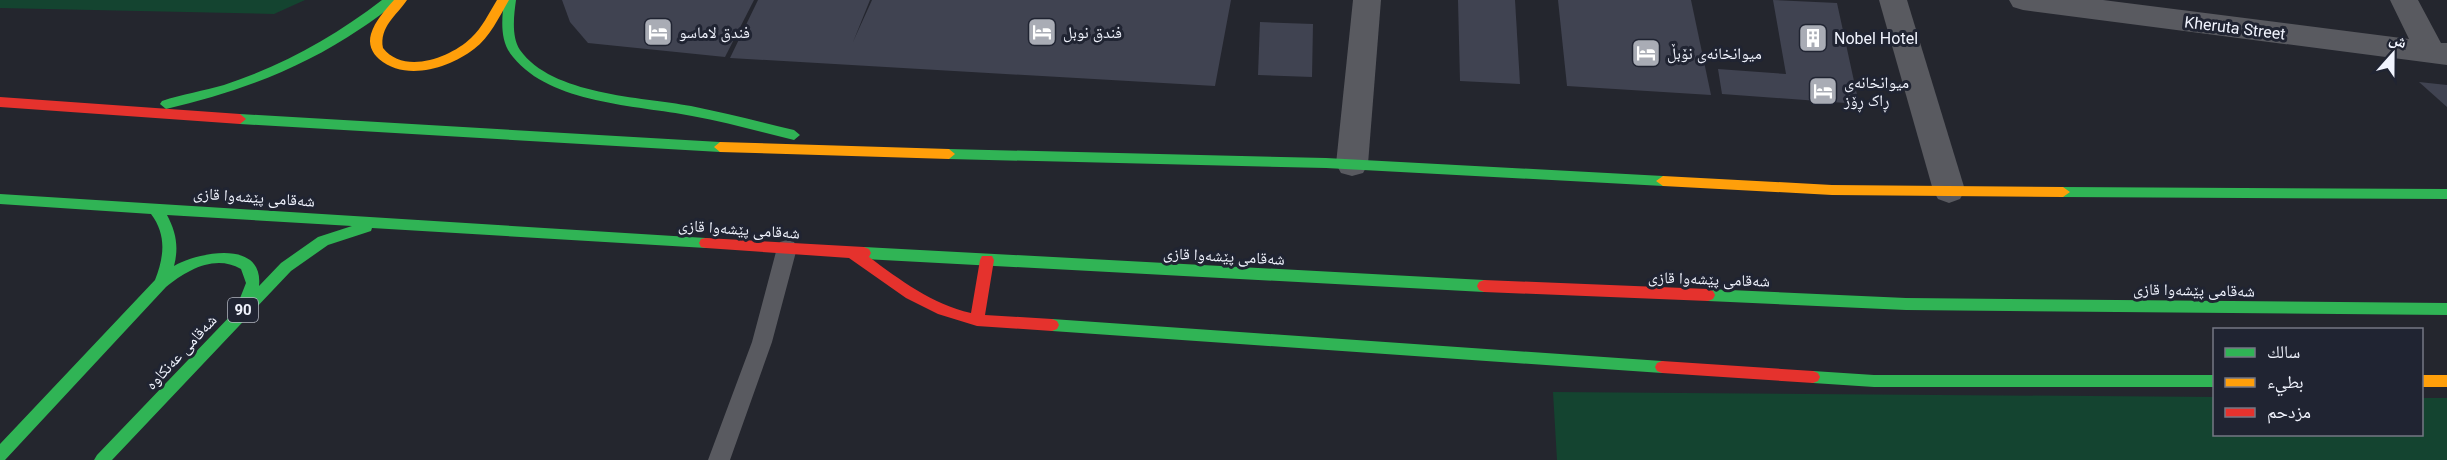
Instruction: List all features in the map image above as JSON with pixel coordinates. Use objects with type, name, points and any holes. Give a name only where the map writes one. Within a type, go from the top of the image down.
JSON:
[{"type":"main road","points":[[125,110],[181,101],[255,79],[331,44],[364,24],[390,0]]},
{"type":"main road","points":[[401,0],[379,29],[376,41],[383,57],[395,64],[412,66],[440,62],[466,49],[479,37],[503,0]]},
{"type":"main road","points":[[510,0],[506,23],[513,46],[528,66],[552,81],[582,91],[675,108],[863,151]]},
{"type":"main road","points":[[0,102],[730,148],[1353,164],[1832,190],[2447,194]]},
{"type":"main road","name":"شەقامی پێشەوا قازی","points":[[0,199],[852,252],[1379,281],[1906,304],[2447,309]]},
{"type":"main road","points":[[154,207],[165,218],[171,232],[172,249],[161,283]]},
{"type":"main road","name":"شەقامی عەنکاوە","points":[[102,460],[237,316],[286,267],[314,246],[362,227],[419,224]]},
{"type":"main road","points":[[852,252],[907,292],[939,308],[977,320],[1874,381],[2213,381]]},
{"type":"main road","points":[[0,455],[161,283],[178,269],[217,257],[234,259],[247,265],[254,275],[255,288],[249,303],[237,316]]},
{"type":"main road","points":[[977,320],[987,260]]},
{"type":"main road","points":[[2423,381],[2447,381]]},
{"type":"street","points":[[1353,164],[1367,0]]},
{"type":"street","points":[[1893,0],[1949,190]]},
{"type":"street","name":"Kheruta Street","points":[[2023,0],[2108,6],[2439,53]]},
{"type":"street","points":[[2403,0],[2439,53]]},
{"type":"lane","points":[[719,460],[762,342],[787,248]]},
{"type":"green space","points":[[0,0],[305,0],[274,14],[0,8]]},
{"type":"green space","points":[[1553,392],[2213,397],[2213,436],[2423,436],[2423,398],[2447,398],[2447,460],[1557,460]]},
{"type":"building","name":"فندق لاماسو","points":[[562,0],[754,0],[725,57],[588,43],[570,22]]},
{"type":"building","name":"فندق نوبل","points":[[758,0],[870,0],[853,42],[872,0],[1231,0],[1215,86],[730,58]]},
{"type":"building","points":[[1458,0],[1515,0],[1520,84],[1460,81]]},
{"type":"building","points":[[1558,0],[1691,0],[1711,95],[1567,86]]},
{"type":"building","name":"Nobel Hotel","points":[[1773,0],[1837,3],[1859,104],[1722,94],[1718,69],[1786,74]]},
{"type":"building","points":[[1260,22],[1313,24],[1312,77],[1258,75]]},
{"type":"building","points":[[2419,82],[2447,85],[2447,107]]},
{"type":"traffic: fast","points":[[166,104],[227,88],[285,66],[339,37],[390,0]]},
{"type":"traffic: fast","points":[[510,0],[508,27],[510,40],[516,53],[530,68],[550,79],[597,95],[691,111],[794,135]]},
{"type":"traffic: fast","points":[[240,119],[720,147]]},
{"type":"traffic: fast","points":[[949,154],[1326,163],[1663,181]]},
{"type":"traffic: fast","points":[[2063,192],[2447,194]]},
{"type":"traffic: fast","points":[[0,199],[706,243]]},
{"type":"traffic: fast","points":[[0,455],[161,283],[168,262],[170,243],[166,225],[154,207]]},
{"type":"traffic: fast","points":[[102,460],[286,267],[323,241],[366,227]]},
{"type":"traffic: fast","points":[[864,253],[1484,286]]},
{"type":"traffic: fast","points":[[161,283],[183,267],[198,261],[213,258],[237,260],[246,265],[253,283],[242,310]]},
{"type":"traffic: fast","points":[[1708,295],[1906,304],[2447,309]]},
{"type":"traffic: fast","points":[[1052,325],[1662,367]]},
{"type":"traffic: fast","points":[[1813,377],[1874,381],[2213,381]]},
{"type":"traffic: slow","points":[[401,0],[381,24],[376,44],[383,56],[406,66],[429,65],[452,57],[471,45],[485,29],[503,0]]},
{"type":"traffic: slow","points":[[720,147],[949,154]]},
{"type":"traffic: slow","points":[[1663,181],[1832,190],[2063,192]]},
{"type":"traffic: slow","points":[[2423,381],[2447,381]]},
{"type":"traffic: jam","points":[[0,102],[240,119]]},
{"type":"traffic: jam","points":[[706,243],[864,253]]},
{"type":"traffic: jam","points":[[852,252],[911,294],[943,310],[978,320],[1052,325]]},
{"type":"traffic: jam","points":[[977,320],[987,260]]},
{"type":"traffic: jam","points":[[1484,286],[1708,295]]},
{"type":"traffic: jam","points":[[1662,367],[1813,377]]},
{"type":"place","name":"فندق لاماسو","points":[[658,32]]},
{"type":"place","name":"فندق نوبل","points":[[1042,32]]},
{"type":"place","name":"Nobel Hotel","points":[[1813,38]]},
{"type":"place","name":"میوانخانەی نۆبڵ","points":[[1646,53]]},
{"type":"place","name":"میوانخانەی ڕاک ڕۆز","points":[[1823,91]]}]
